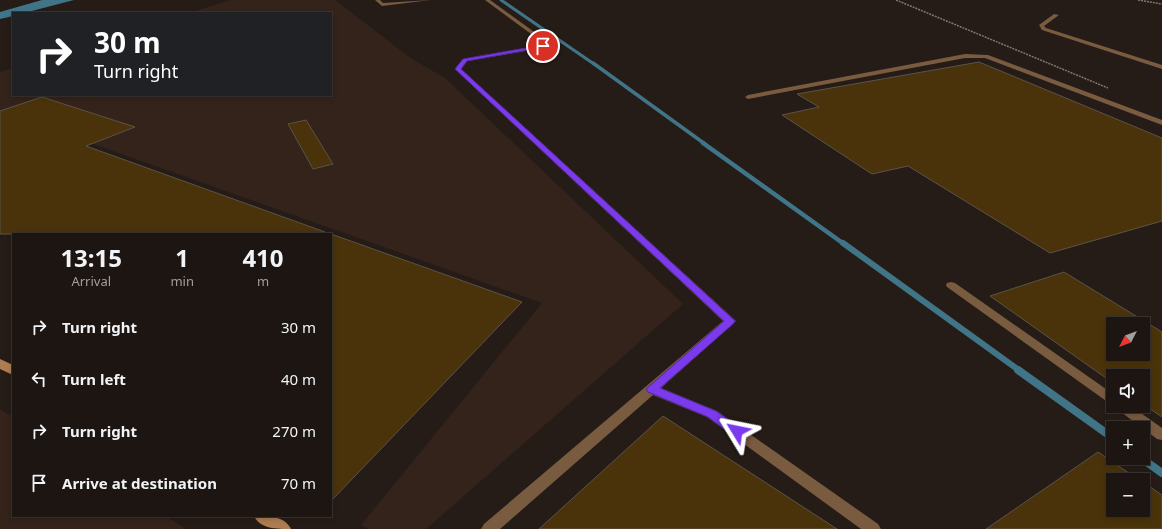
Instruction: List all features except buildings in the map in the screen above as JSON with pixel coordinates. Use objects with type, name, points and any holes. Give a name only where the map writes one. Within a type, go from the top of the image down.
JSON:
[{"type":"main road","points":[[0,363],[12,370]]},
{"type":"main road","points":[[263,517],[283,529]]},
{"type":"lane","points":[[377,0],[382,5],[429,0]]},
{"type":"lane","points":[[487,0],[545,42],[543,46],[465,60],[458,69],[730,321],[489,529]]},
{"type":"lane","points":[[1056,16],[1041,26],[1044,29],[1162,67]]},
{"type":"lane","points":[[748,97],[965,56],[986,56],[1162,123]]},
{"type":"lane","points":[[951,285],[1106,395]]},
{"type":"lane","points":[[652,389],[712,414],[873,529]]},
{"type":"lane","points":[[1132,413],[1162,435]]},
{"type":"path","points":[[896,0],[1112,90]]},
{"type":"path","points":[[1138,0],[1162,4]]},
{"type":"shaded area","points":[[230,0],[335,0],[412,59],[445,78],[683,304],[426,529],[368,529],[361,525],[542,303],[0,111],[0,72],[12,68],[12,96],[332,96],[332,12],[192,12]]},
{"type":"shaded area","points":[[0,409],[12,416],[12,517],[168,517],[186,529],[0,529]]},
{"type":"water","points":[[42,0],[74,0],[28,12],[12,12],[12,16],[0,19],[0,12]]},
{"type":"waterway","points":[[501,0],[594,64]]},
{"type":"waterway","points":[[593,63],[705,144]]},
{"type":"waterway","points":[[703,143],[844,244]]},
{"type":"waterway","points":[[843,243],[1020,371]]},
{"type":"waterway","points":[[1018,370],[1106,433]]},
{"type":"waterway","points":[[1150,464],[1162,473]]},
{"type":"route","points":[[543,46],[465,60],[458,69],[730,321],[652,389],[712,414],[737,431]]}]
